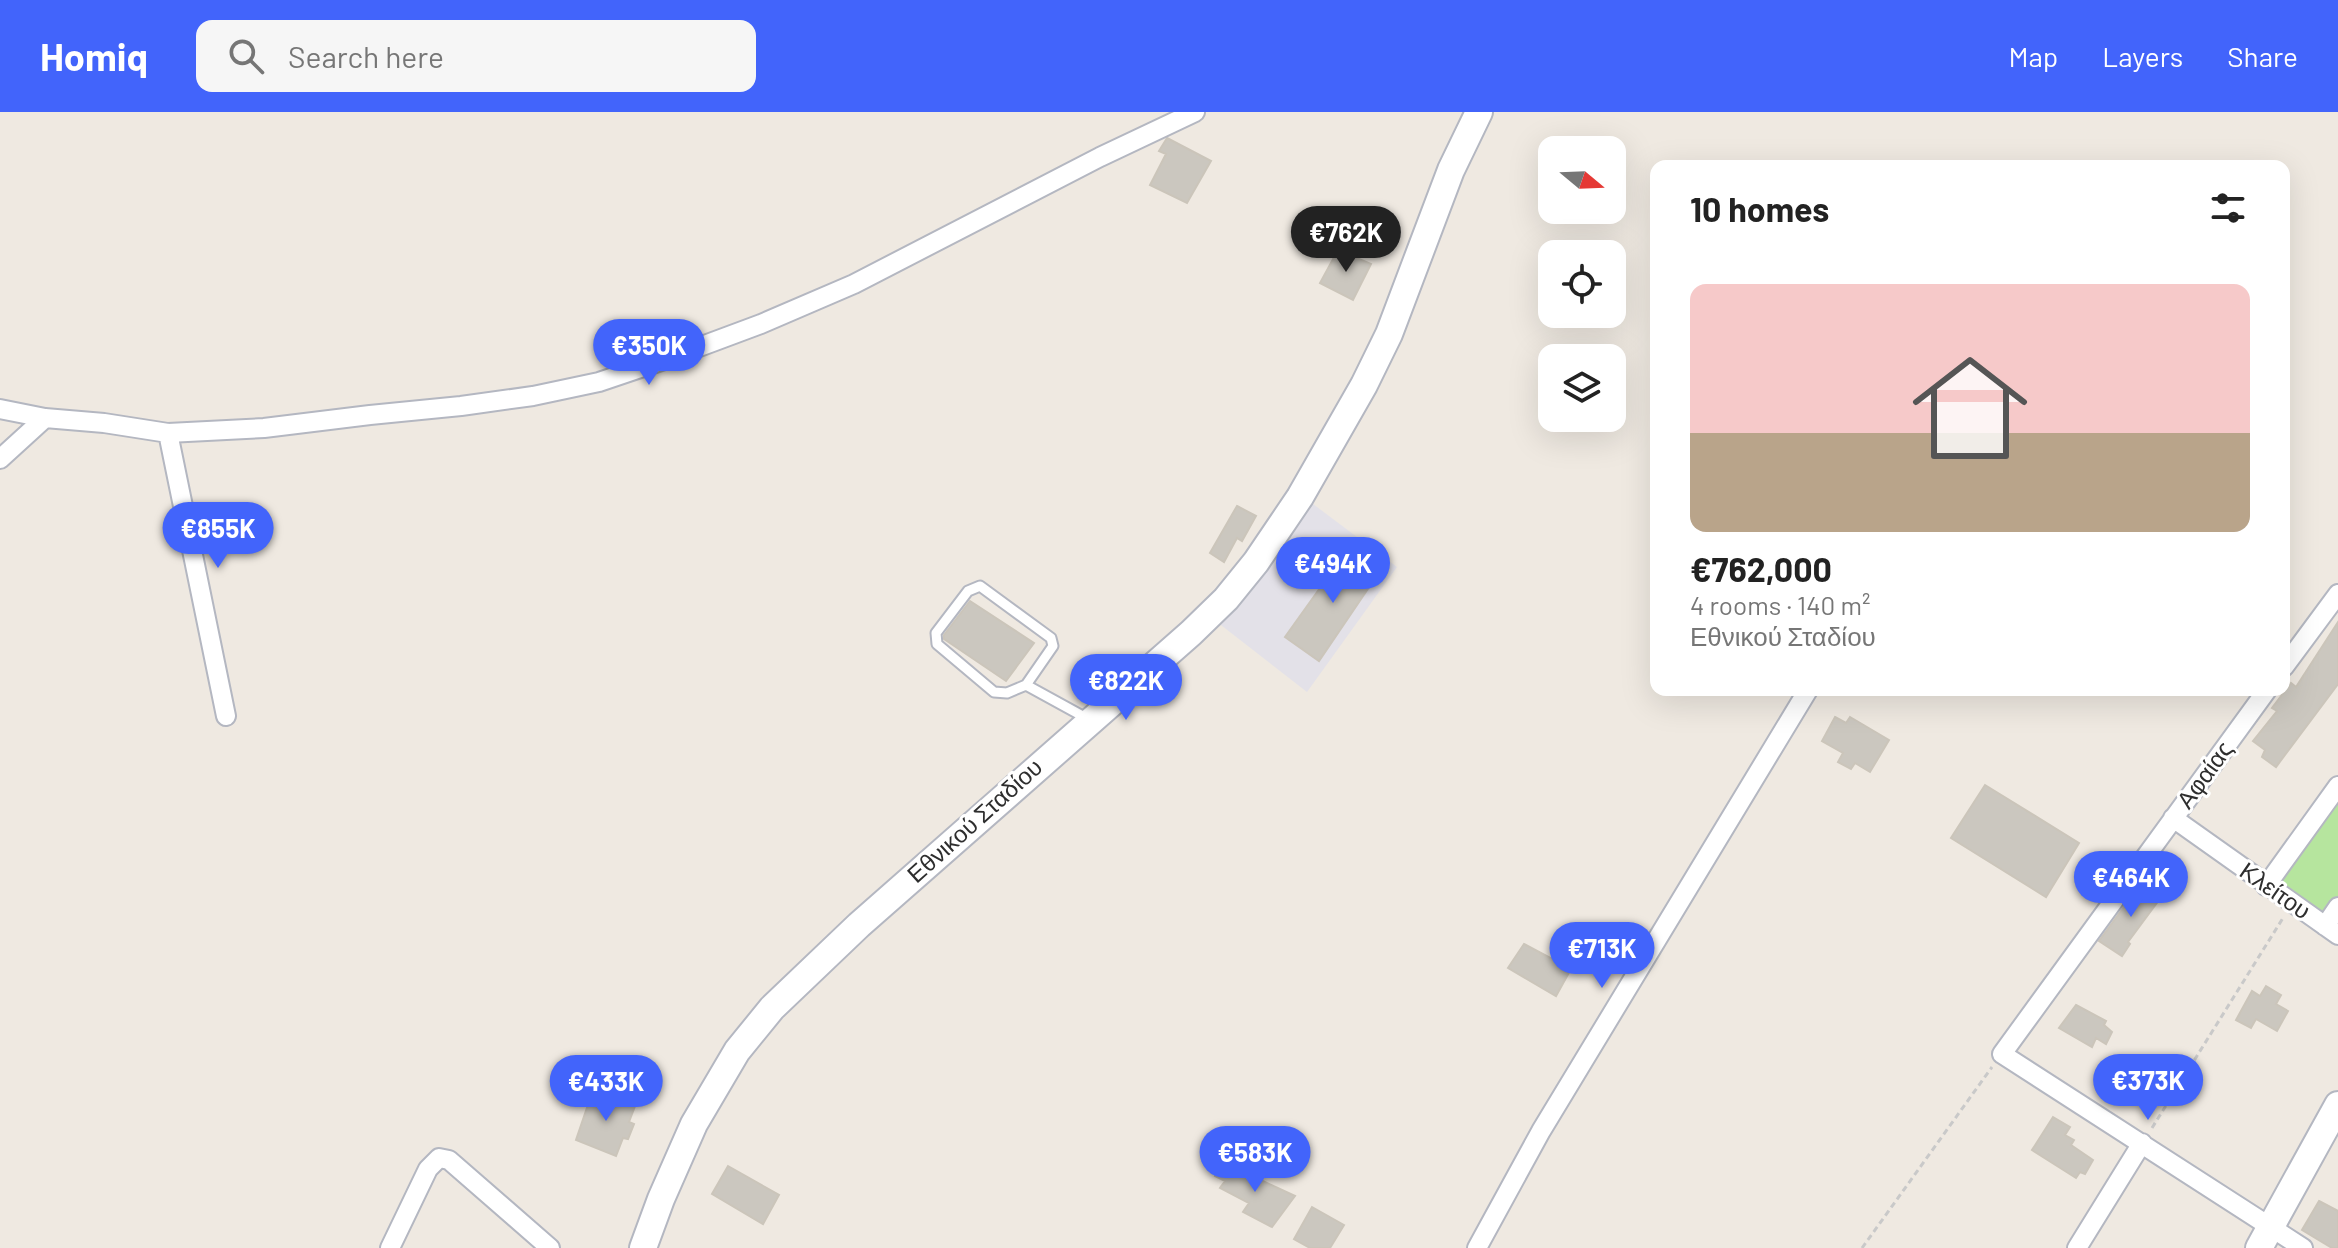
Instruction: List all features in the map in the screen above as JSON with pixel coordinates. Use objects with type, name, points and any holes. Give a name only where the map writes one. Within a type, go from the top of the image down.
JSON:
[{"type":"street","points":[[0,409],[45,418],[168,433],[264,428],[461,406],[533,396],[599,382],[761,324],[854,284],[1100,157],[1195,112]]},
{"type":"street","name":"Εθνικού Σταδίου","points":[[643,1248],[694,1124],[737,1051],[772,1008],[859,925],[1191,633],[1226,599],[1256,562],[1300,497],[1364,385],[1389,334],[1451,170],[1479,112]]},
{"type":"street","points":[[0,459],[45,418]]},
{"type":"street","points":[[168,433],[226,716]]},
{"type":"street","points":[[2290,659],[2338,594]]},
{"type":"street","points":[[1477,1248],[1541,1131],[1804,696]]},
{"type":"street","name":"Αφαίας","points":[[2002,1054],[2263,696]]},
{"type":"street","points":[[2266,886],[2338,786]]},
{"type":"street","name":"Κλείτου","points":[[2173,818],[2331,930]]},
{"type":"street","points":[[2331,930],[2338,907]]},
{"type":"street","points":[[2002,1054],[2142,1143],[2264,1238],[2303,1248]]},
{"type":"street","points":[[2264,1238],[2338,1105]]},
{"type":"street","points":[[2077,1248],[2142,1143]]},
{"type":"street","points":[[390,1248],[428,1169],[439,1158],[449,1160],[550,1248]]},
{"type":"lane","points":[[980,586],[1053,642],[1026,685],[1007,693],[994,692],[937,644],[936,633],[974,587],[980,586]]},
{"type":"lane","points":[[1026,685],[1091,720]]},
{"type":"path","points":[[2142,1143],[2292,904]]},
{"type":"path","points":[[1862,1248],[2002,1054]]},
{"type":"shaded area","points":[[1305,498],[1397,567],[1307,692],[1208,615]]},
{"type":"green space","points":[[2338,796],[2338,900],[2327,916],[2278,879]]},
{"type":"building","points":[[1167,138],[1211,161],[1187,203],[1150,185],[1166,154],[1159,151]]},
{"type":"building","points":[[1338,250],[1371,264],[1353,300],[1320,283]]},
{"type":"building","points":[[1237,506],[1256,516],[1242,541],[1237,538],[1224,562],[1210,553]]},
{"type":"building","points":[[1348,549],[1380,571],[1319,661],[1285,637]]},
{"type":"building","points":[[970,601],[1034,643],[1006,681],[944,639]]},
{"type":"building","points":[[2338,622],[2338,684],[2276,767],[2262,757],[2265,750],[2253,741],[2277,711],[2272,708],[2281,696],[2290,696],[2291,683],[2296,687]]},
{"type":"building","points":[[1835,717],[1846,723],[1850,717],[1889,740],[1870,772],[1855,763],[1851,769],[1838,762],[1843,753],[1822,741]]},
{"type":"building","points":[[1985,785],[2079,843],[2046,897],[1951,838]]},
{"type":"building","points":[[2143,881],[2162,896],[2128,942],[2130,944],[2122,956],[2099,941]]},
{"type":"building","points":[[1524,944],[1571,969],[1556,996],[1508,968]]},
{"type":"building","points":[[2266,986],[2281,995],[2276,1004],[2288,1011],[2277,1031],[2256,1019],[2251,1028],[2236,1020],[2252,991],[2260,996]]},
{"type":"building","points":[[2076,1005],[2106,1021],[2104,1025],[2112,1032],[2106,1044],[2096,1038],[2092,1047],[2059,1028]]},
{"type":"building","points":[[593,1090],[635,1106],[629,1122],[634,1124],[628,1139],[623,1138],[616,1156],[576,1140]]},
{"type":"building","points":[[2053,1117],[2070,1127],[2065,1135],[2074,1140],[2071,1145],[2093,1160],[2085,1174],[2080,1172],[2076,1178],[2032,1150]]},
{"type":"building","points":[[1222,1162],[1295,1196],[1272,1227],[1243,1212],[1249,1203],[1220,1188],[1225,1181],[1215,1176]]},
{"type":"building","points":[[728,1166],[779,1195],[763,1224],[712,1194]]},
{"type":"building","points":[[2319,1201],[2338,1211],[2338,1248],[2332,1248],[2302,1230]]},
{"type":"building","points":[[1312,1207],[1344,1225],[1330,1248],[1310,1248],[1294,1239]]}]
